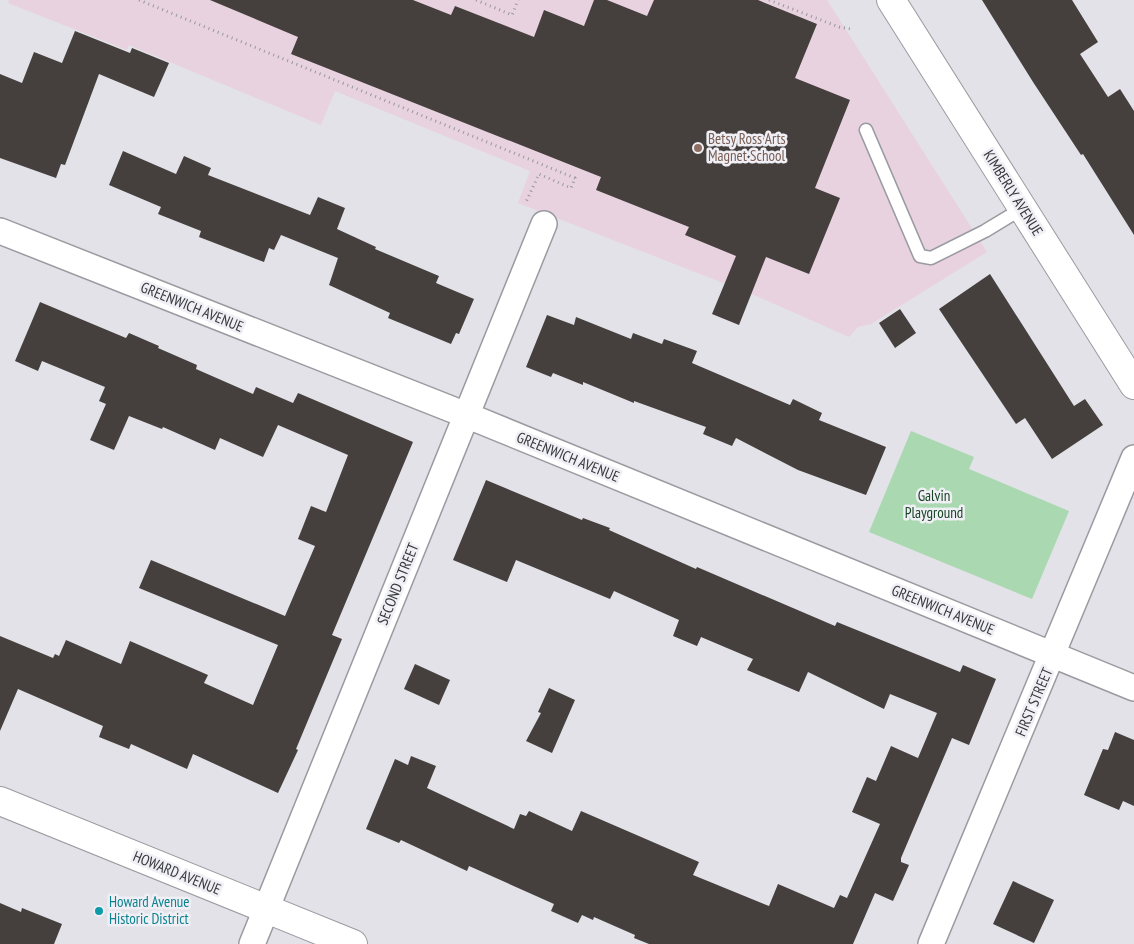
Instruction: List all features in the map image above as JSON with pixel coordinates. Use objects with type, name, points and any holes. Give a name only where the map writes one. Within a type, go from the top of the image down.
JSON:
[{"type":"main road","name":"KIMBERLY AVENUE","points":[[891,0],[1134,385]]},
{"type":"main road","name":"HOWARD AVENUE","points":[[0,801],[353,944]]},
{"type":"street","name":"SECOND STREET","points":[[252,944],[544,224]]},
{"type":"street","name":"GREENWICH AVENUE","points":[[0,231],[466,415],[1134,688]]},
{"type":"street","name":"FIRST STREET","points":[[931,944],[1134,458]]},
{"type":"lane","points":[[866,130],[920,256],[931,258],[985,231],[1023,208]]},
{"type":"path","points":[[139,0],[575,178],[571,188],[539,174],[525,206]]},
{"type":"path","points":[[476,0],[512,14],[518,0]]},
{"type":"path","points":[[769,0],[839,27],[851,29]]},
{"type":"shaded area","name":"Betsy Ross Arts Magnet School","points":[[9,0],[827,0],[987,252],[871,324],[858,327],[849,337],[754,295],[518,203],[530,171],[335,91],[321,125],[129,45],[127,50],[8,3]]},
{"type":"green space","name":"Galvin Playground","points":[[911,431],[974,457],[969,469],[1069,511],[1032,599],[869,532]]},
{"type":"building","points":[[210,0],[413,0],[451,15],[455,6],[534,37],[544,10],[584,26],[594,0],[607,0],[647,16],[654,0],[758,0],[817,24],[795,78],[850,100],[815,188],[840,198],[809,274],[766,257],[739,325],[712,314],[736,256],[685,235],[689,227],[596,190],[601,177],[291,54],[298,37]]},
{"type":"building","points":[[982,0],[1072,0],[1098,42],[1080,54],[1108,97],[1120,89],[1134,111],[1134,235],[1083,154],[1081,155],[1033,82]]},
{"type":"building","points":[[75,31],[130,53],[132,48],[169,63],[154,97],[99,74],[65,165],[61,164],[56,178],[0,158],[0,74],[22,83],[34,52],[62,63]]},
{"type":"building","points":[[123,151],[176,174],[184,156],[211,168],[208,175],[310,215],[318,197],[345,208],[337,229],[376,247],[375,249],[439,276],[436,283],[474,299],[459,334],[456,333],[451,344],[388,318],[390,313],[329,285],[338,258],[281,235],[274,250],[269,248],[264,262],[199,237],[201,231],[158,214],[161,207],[109,185]]},
{"type":"building","points":[[990,274],[1074,406],[1085,399],[1103,425],[1052,459],[1025,418],[1016,424],[939,309]]},
{"type":"building","points":[[40,302],[126,338],[129,333],[197,365],[196,369],[253,394],[256,387],[293,403],[298,393],[413,442],[332,635],[342,639],[296,749],[298,750],[278,793],[193,754],[187,769],[131,744],[129,749],[99,737],[103,726],[18,689],[0,731],[0,636],[53,658],[55,654],[59,656],[66,640],[121,664],[130,641],[208,675],[204,683],[253,705],[278,645],[139,588],[151,560],[285,616],[315,546],[298,539],[311,506],[326,512],[348,455],[278,425],[263,457],[220,438],[215,450],[163,427],[162,429],[129,416],[114,450],[90,440],[106,404],[99,401],[105,387],[42,361],[38,371],[15,361]]},
{"type":"building","points":[[900,309],[916,333],[895,348],[879,323]]},
{"type":"building","points":[[547,315],[574,325],[576,317],[631,339],[633,333],[662,344],[664,339],[697,351],[692,363],[790,405],[793,399],[822,413],[819,420],[886,447],[866,495],[798,470],[736,438],[732,446],[703,434],[706,427],[634,401],[634,403],[583,382],[583,385],[553,373],[551,377],[526,367]]},
{"type":"building","points":[[486,480],[582,520],[583,518],[610,528],[609,530],[696,569],[697,567],[835,626],[837,622],[960,672],[963,665],[996,679],[969,745],[952,738],[901,858],[901,862],[909,865],[893,901],[875,893],[853,944],[649,944],[634,938],[635,935],[594,917],[593,920],[582,915],[578,923],[551,911],[554,904],[469,866],[467,871],[401,840],[399,843],[366,829],[395,759],[408,765],[411,756],[436,766],[427,788],[514,829],[520,814],[526,816],[529,811],[572,831],[581,811],[699,862],[693,875],[769,906],[778,884],[834,908],[840,895],[847,898],[880,824],[852,812],[867,777],[876,781],[891,746],[918,758],[937,713],[890,694],[884,709],[808,672],[799,692],[747,670],[753,659],[701,637],[697,646],[673,636],[679,620],[614,591],[610,599],[516,560],[507,582],[453,560]]},
{"type":"building","points":[[415,664],[450,680],[439,705],[404,689]]},
{"type":"building","points":[[549,688],[575,700],[552,753],[526,741],[541,713],[538,712]]},
{"type":"building","points":[[1115,732],[1134,740],[1134,806],[1123,801],[1119,810],[1084,795],[1103,749],[1108,750]]},
{"type":"building","points":[[1013,881],[1054,900],[1034,943],[993,924]]},
{"type":"building","points":[[0,903],[21,912],[22,908],[62,924],[54,944],[0,944]]},
{"type":"place","name":"Betsy Ross Arts Magnet School","points":[[698,148]]},
{"type":"place","name":"Howard Avenue Historic District","points":[[99,911]]}]
